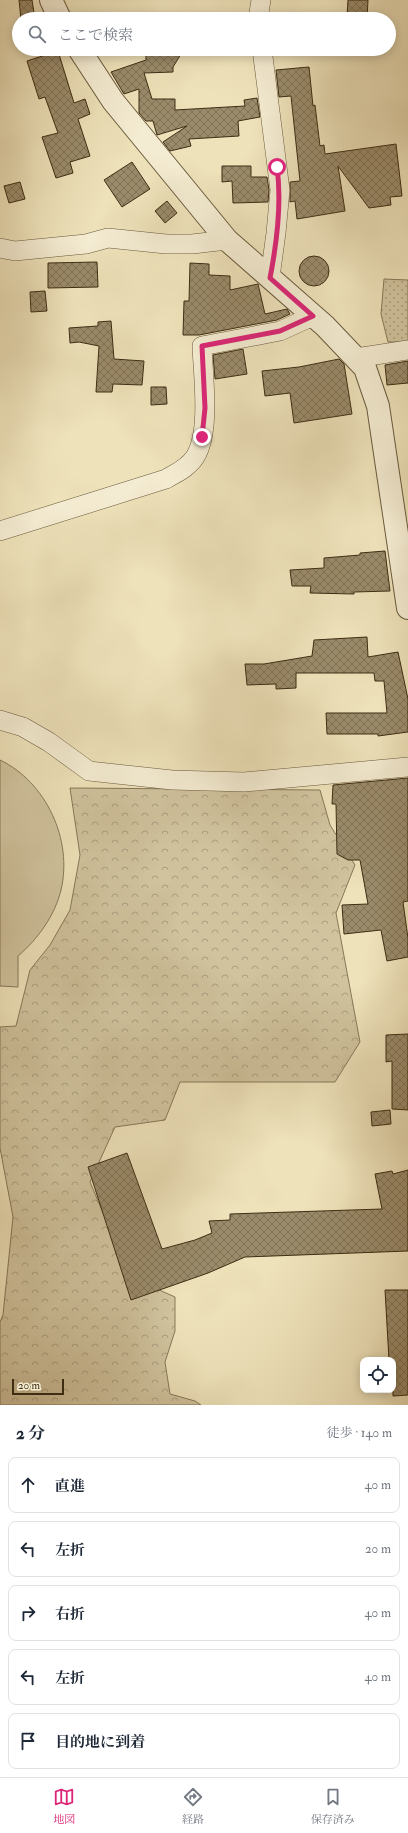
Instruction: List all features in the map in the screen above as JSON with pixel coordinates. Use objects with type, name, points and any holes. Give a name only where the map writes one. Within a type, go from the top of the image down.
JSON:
[{"type":"street","points":[[51,0],[57,12]]},
{"type":"street","points":[[259,12],[261,0]]},
{"type":"street","points":[[84,56],[113,101],[227,240],[313,316],[365,368],[378,406],[408,608]]},
{"type":"street","points":[[263,56],[280,190],[275,248],[270,278]]},
{"type":"street","points":[[0,248],[15,251],[31,250],[86,244],[108,238],[166,244],[192,244],[227,240]]},
{"type":"street","points":[[0,531],[166,479],[184,470],[195,457],[202,437],[205,408],[202,346],[280,331],[313,316]]},
{"type":"street","points":[[356,358],[408,350]]},
{"type":"street","points":[[0,720],[23,727],[49,742],[89,771],[97,772],[172,780],[244,782],[408,766]]},
{"type":"green space","points":[[384,279],[408,280],[408,342],[388,342],[381,314]]},
{"type":"green space","points":[[0,760],[16,770],[31,783],[43,798],[52,814],[59,833],[63,852],[64,871],[61,890],[55,908],[39,934],[18,956],[18,987],[0,986]]},
{"type":"green space","points":[[70,788],[320,790],[330,825],[355,865],[336,913],[360,1042],[335,1082],[180,1082],[165,1120],[115,1127],[90,1182],[130,1277],[175,1297],[175,1331],[165,1362],[170,1394],[195,1401],[201,1405],[0,1405],[0,1322],[3,1315],[13,1217],[0,1148],[0,1027],[16,1026],[30,970],[50,945],[70,910],[80,855]]},
{"type":"building","points":[[19,0],[32,0],[34,12],[20,12]]},
{"type":"building","points":[[348,0],[368,0],[367,12],[347,12]]},
{"type":"building","points":[[42,56],[60,56],[74,103],[85,99],[90,114],[78,119],[90,156],[70,162],[73,173],[56,178],[42,137],[58,133],[45,97],[39,99],[27,61]]},
{"type":"building","points":[[146,56],[180,56],[173,67],[173,72],[144,73],[152,99],[175,99],[175,110],[245,106],[244,100],[257,98],[260,117],[238,121],[239,136],[189,139],[191,146],[170,151],[163,142],[187,126],[157,135],[153,121],[146,121],[139,113],[139,89],[124,94],[111,72],[146,60]]},
{"type":"building","points":[[309,67],[313,106],[315,105],[320,146],[324,145],[325,154],[396,144],[402,196],[390,197],[391,205],[369,208],[338,166],[345,211],[297,219],[295,201],[290,202],[290,182],[300,181],[291,96],[279,97],[276,70]]},
{"type":"building","points":[[132,162],[150,189],[122,207],[104,180]]},
{"type":"building","points":[[222,166],[251,166],[251,177],[267,177],[269,190],[268,202],[233,203],[232,181],[222,182]]},
{"type":"building","points":[[20,182],[25,199],[9,203],[4,186]]},
{"type":"building","points":[[167,201],[177,213],[165,223],[155,211]]},
{"type":"building","points":[[314,256],[320,257],[328,265],[328,277],[320,285],[314,286],[308,285],[300,277],[299,271],[300,265],[308,257]]},
{"type":"building","points":[[97,262],[98,287],[48,288],[48,263]]},
{"type":"building","points":[[190,263],[209,264],[209,275],[230,276],[230,290],[258,284],[265,314],[287,309],[290,314],[277,320],[199,335],[183,335],[184,301],[189,301]]},
{"type":"building","points":[[45,291],[47,311],[31,312],[30,292]]},
{"type":"building","points":[[111,321],[114,359],[144,361],[142,385],[113,384],[112,392],[96,392],[99,346],[79,342],[70,343],[69,328],[98,326],[98,322]]},
{"type":"building","points":[[243,349],[247,374],[215,379],[213,355]]},
{"type":"building","points":[[339,359],[344,364],[352,414],[294,423],[290,393],[265,396],[262,371],[299,367]]},
{"type":"building","points":[[408,361],[408,383],[387,385],[385,365]]},
{"type":"building","points":[[151,387],[166,387],[167,404],[151,405]]},
{"type":"building","points":[[385,551],[390,591],[354,592],[354,594],[310,593],[311,586],[292,586],[290,570],[324,568],[324,558]]},
{"type":"building","points":[[367,637],[368,657],[398,652],[408,699],[408,732],[378,736],[378,734],[327,734],[326,713],[387,713],[384,681],[375,681],[374,673],[296,673],[296,688],[276,689],[276,684],[247,685],[245,664],[264,664],[312,656],[314,640]]},
{"type":"building","points":[[408,778],[408,901],[403,902],[408,938],[408,957],[387,961],[381,930],[344,934],[342,905],[368,904],[360,860],[348,860],[337,854],[336,804],[332,804],[333,785]]},
{"type":"building","points":[[408,1034],[408,1110],[392,1109],[392,1061],[386,1062],[386,1035]]},
{"type":"building","points":[[390,1110],[391,1124],[372,1126],[371,1112]]},
{"type":"building","points":[[127,1153],[162,1249],[195,1240],[212,1233],[209,1221],[230,1220],[230,1214],[382,1209],[375,1174],[392,1171],[393,1174],[408,1170],[408,1251],[245,1257],[208,1273],[131,1300],[88,1167]]},
{"type":"building","points":[[385,1290],[408,1290],[408,1395],[393,1396],[393,1393],[396,1393],[396,1357],[389,1357]]},
{"type":"route","points":[[202,437],[205,408],[202,346],[280,331],[313,316],[270,278],[273,263],[280,190],[277,167]]}]
